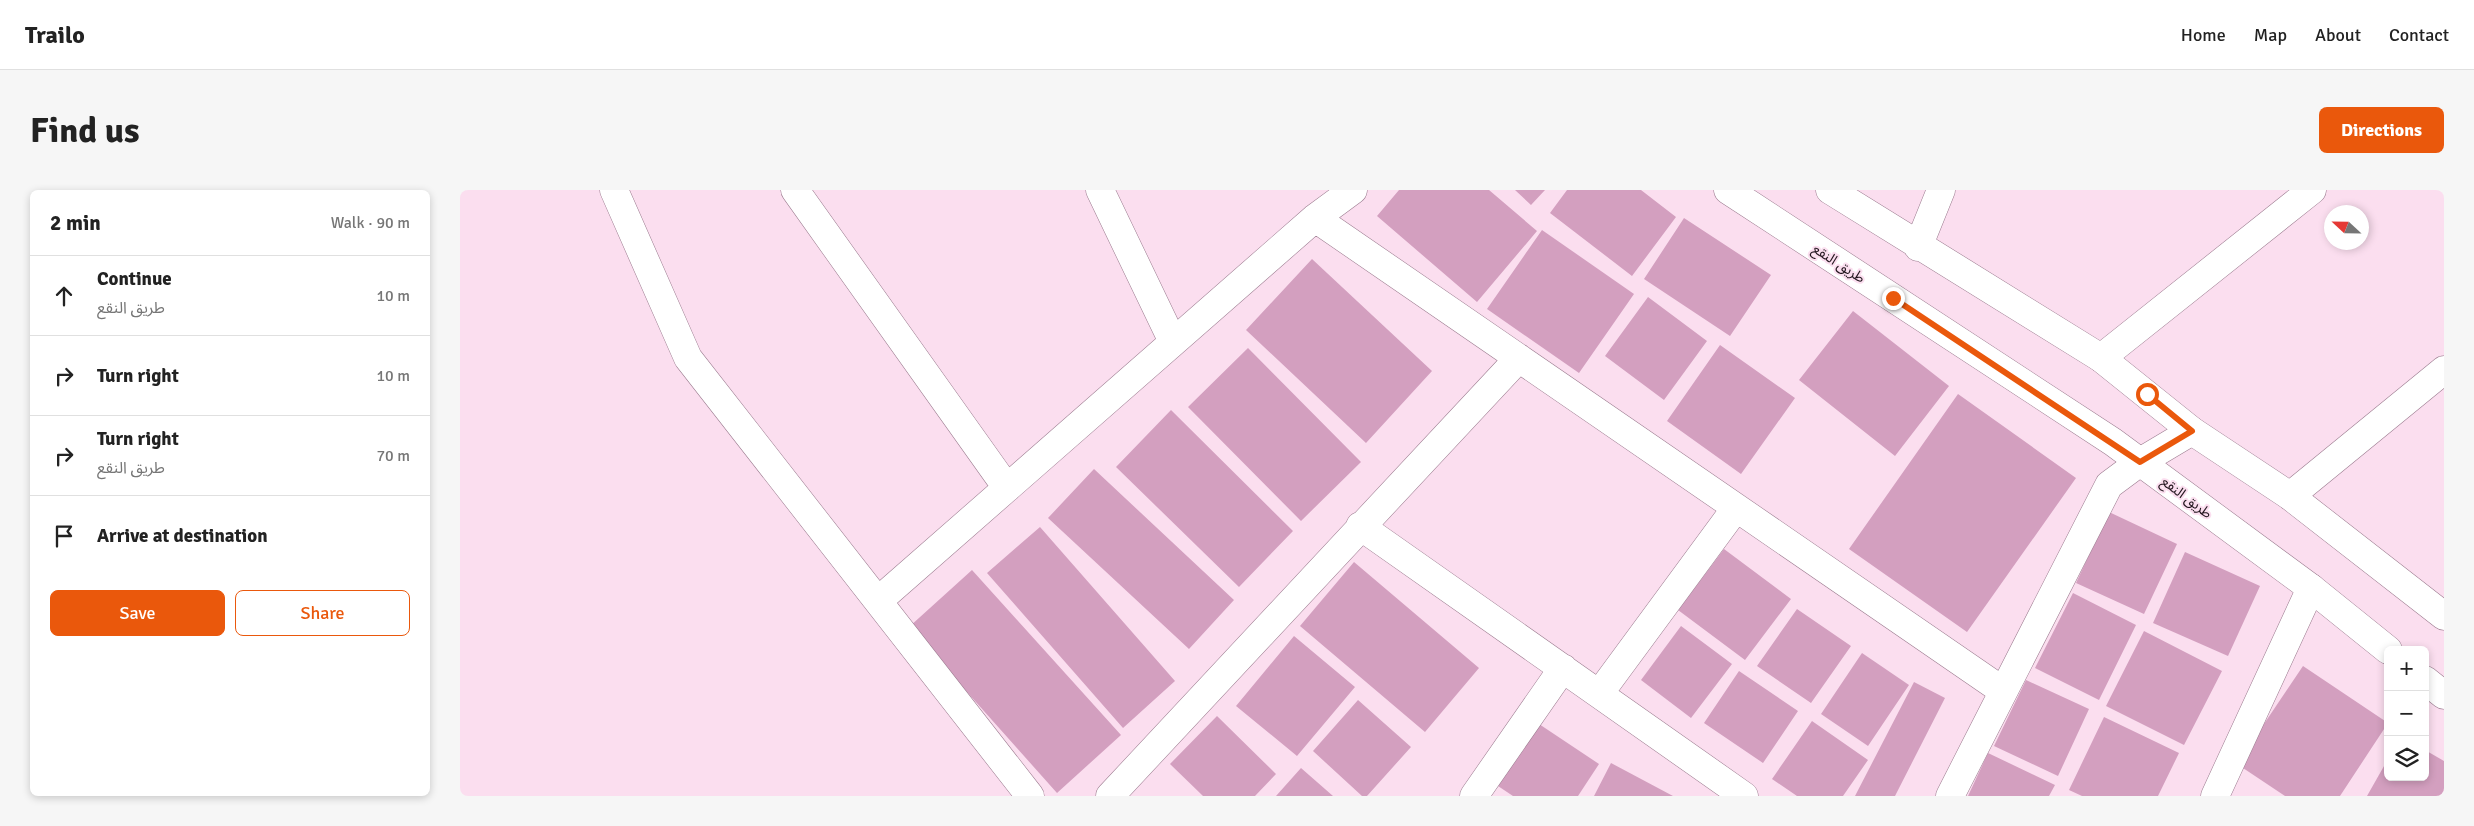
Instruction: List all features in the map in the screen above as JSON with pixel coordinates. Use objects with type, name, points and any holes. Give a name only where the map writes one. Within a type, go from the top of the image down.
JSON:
[{"type":"street","points":[[614,190],[688,358],[1030,796]]},
{"type":"street","points":[[795,190],[1007,488]]},
{"type":"street","points":[[1100,190],[1173,342]]},
{"type":"street","points":[[878,601],[1315,218],[1353,190]]},
{"type":"street","name":"طريق النقع","points":[[1728,190],[2140,462],[2310,588],[2384,647]]},
{"type":"street","points":[[1830,190],[1918,247],[2101,358],[2192,431],[2290,496],[2444,616]]},
{"type":"street","points":[[1918,247],[1941,190]]},
{"type":"street","points":[[2101,358],[2312,190]]},
{"type":"street","points":[[1315,218],[2003,691]]},
{"type":"street","points":[[1110,796],[1360,526],[1519,358]]},
{"type":"street","points":[[2290,496],[2444,370]]},
{"type":"street","points":[[1950,796],[2109,485],[2140,462],[2192,431]]},
{"type":"street","points":[[1599,694],[1736,508]]},
{"type":"street","points":[[1360,526],[1744,796]]},
{"type":"street","points":[[2215,796],[2310,588]]},
{"type":"street","points":[[1474,796],[1563,668]]},
{"type":"street","points":[[2429,683],[2444,695]]},
{"type":"building","points":[[1399,190],[1489,190],[1537,231],[1477,302],[1377,216]]},
{"type":"building","points":[[1515,190],[1545,190],[1531,205]]},
{"type":"building","points":[[1567,190],[1641,190],[1676,217],[1632,276],[1550,213]]},
{"type":"building","points":[[1684,218],[1771,275],[1730,336],[1644,279]]},
{"type":"building","points":[[1542,230],[1634,294],[1579,373],[1487,309]]},
{"type":"building","points":[[1312,259],[1432,371],[1366,443],[1246,330]]},
{"type":"building","points":[[1648,297],[1707,341],[1664,400],[1605,356]]},
{"type":"building","points":[[1853,311],[1949,386],[1895,456],[1799,380]]},
{"type":"building","points":[[1720,345],[1795,398],[1741,474],[1667,421]]},
{"type":"building","points":[[1248,348],[1361,462],[1301,521],[1188,407]]},
{"type":"building","points":[[1958,394],[2076,478],[1967,632],[1849,549]]},
{"type":"building","points":[[1171,410],[1293,531],[1239,587],[1116,467]]},
{"type":"building","points":[[1094,469],[1234,600],[1189,649],[1048,518]]},
{"type":"building","points":[[2109,512],[2177,544],[2144,614],[2076,583]]},
{"type":"building","points":[[1040,527],[1175,681],[1123,728],[987,573]]},
{"type":"building","points":[[1724,549],[1791,599],[1745,660],[1678,610]]},
{"type":"building","points":[[2185,552],[2260,586],[2228,656],[2153,623]]},
{"type":"building","points":[[1354,562],[1479,668],[1425,732],[1300,626]]},
{"type":"building","points":[[972,570],[1121,735],[1057,793],[909,627]]},
{"type":"building","points":[[2073,593],[2136,625],[2099,700],[2035,668]]},
{"type":"building","points":[[1797,609],[1851,646],[1811,703],[1757,666]]},
{"type":"building","points":[[1681,626],[1732,664],[1691,718],[1641,680]]},
{"type":"building","points":[[2144,631],[2222,671],[2184,745],[2106,706]]},
{"type":"building","points":[[1294,636],[1355,687],[1297,756],[1236,706]]},
{"type":"building","points":[[1862,653],[1909,685],[1868,746],[1821,714]]},
{"type":"building","points":[[2303,666],[2384,720],[2384,729],[2340,796],[2285,796],[2237,764]]},
{"type":"building","points":[[1739,671],[1798,711],[1763,763],[1704,723]]},
{"type":"building","points":[[2026,680],[2089,709],[2058,776],[1994,746]]},
{"type":"building","points":[[1914,682],[1945,698],[1895,796],[1855,796]]},
{"type":"building","points":[[1358,700],[1411,747],[1367,796],[1362,796],[1313,751]]},
{"type":"building","points":[[1217,716],[1276,774],[1255,796],[1203,796],[1170,764]]},
{"type":"building","points":[[2104,717],[2179,753],[2158,796],[2082,796],[2069,790]]},
{"type":"building","points":[[1812,721],[1868,760],[1843,796],[1797,796],[1772,779]]},
{"type":"building","points":[[1536,722],[1599,764],[1578,796],[1513,796],[1495,784]]},
{"type":"building","points":[[2429,752],[2444,761],[2444,796],[2367,796],[2384,766],[2384,781],[2429,781]]},
{"type":"building","points":[[1988,753],[2055,785],[2049,796],[1968,796]]},
{"type":"building","points":[[1611,763],[1673,796],[1594,796]]},
{"type":"building","points":[[1301,768],[1333,796],[1276,796]]},
{"type":"route","points":[[1893,298],[2113,442],[2140,462],[2192,431],[2147,394]]}]
